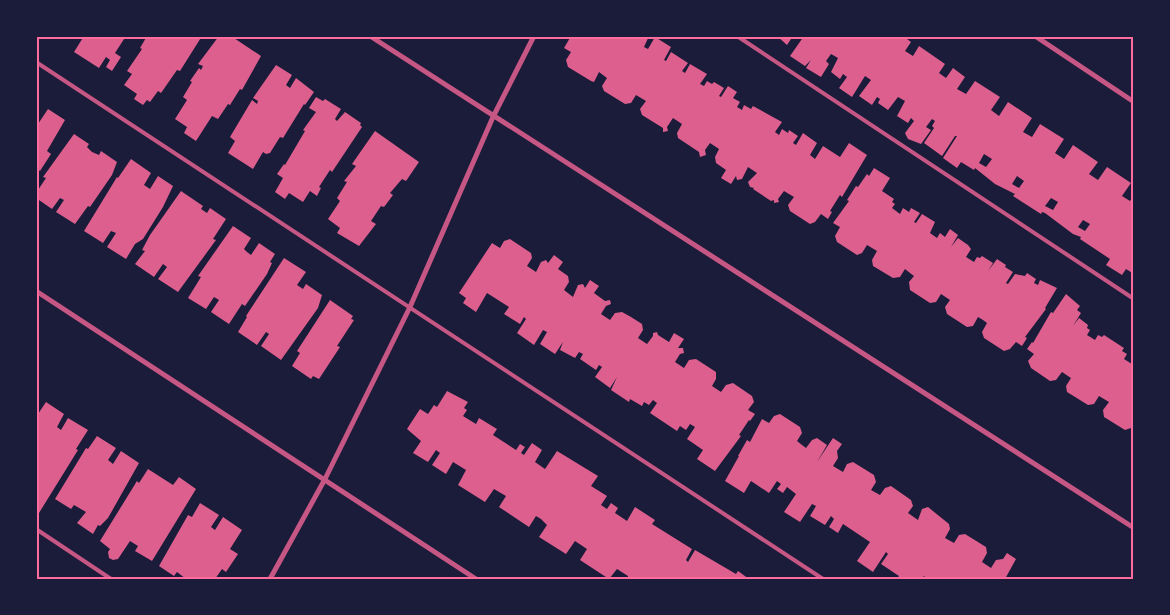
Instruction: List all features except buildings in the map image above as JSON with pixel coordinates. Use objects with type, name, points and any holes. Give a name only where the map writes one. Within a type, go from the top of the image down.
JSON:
[{"type":"street","points":[[370,36],[493,117],[1134,528]]},
{"type":"street","points":[[270,579],[325,479],[410,307],[493,117],[534,36]]},
{"type":"street","points":[[1035,36],[1134,102]]},
{"type":"street","points":[[36,291],[476,579]]},
{"type":"lane","points":[[737,36],[1134,299]]},
{"type":"lane","points":[[36,62],[823,579]]},
{"type":"lane","points":[[36,529],[110,579]]}]
